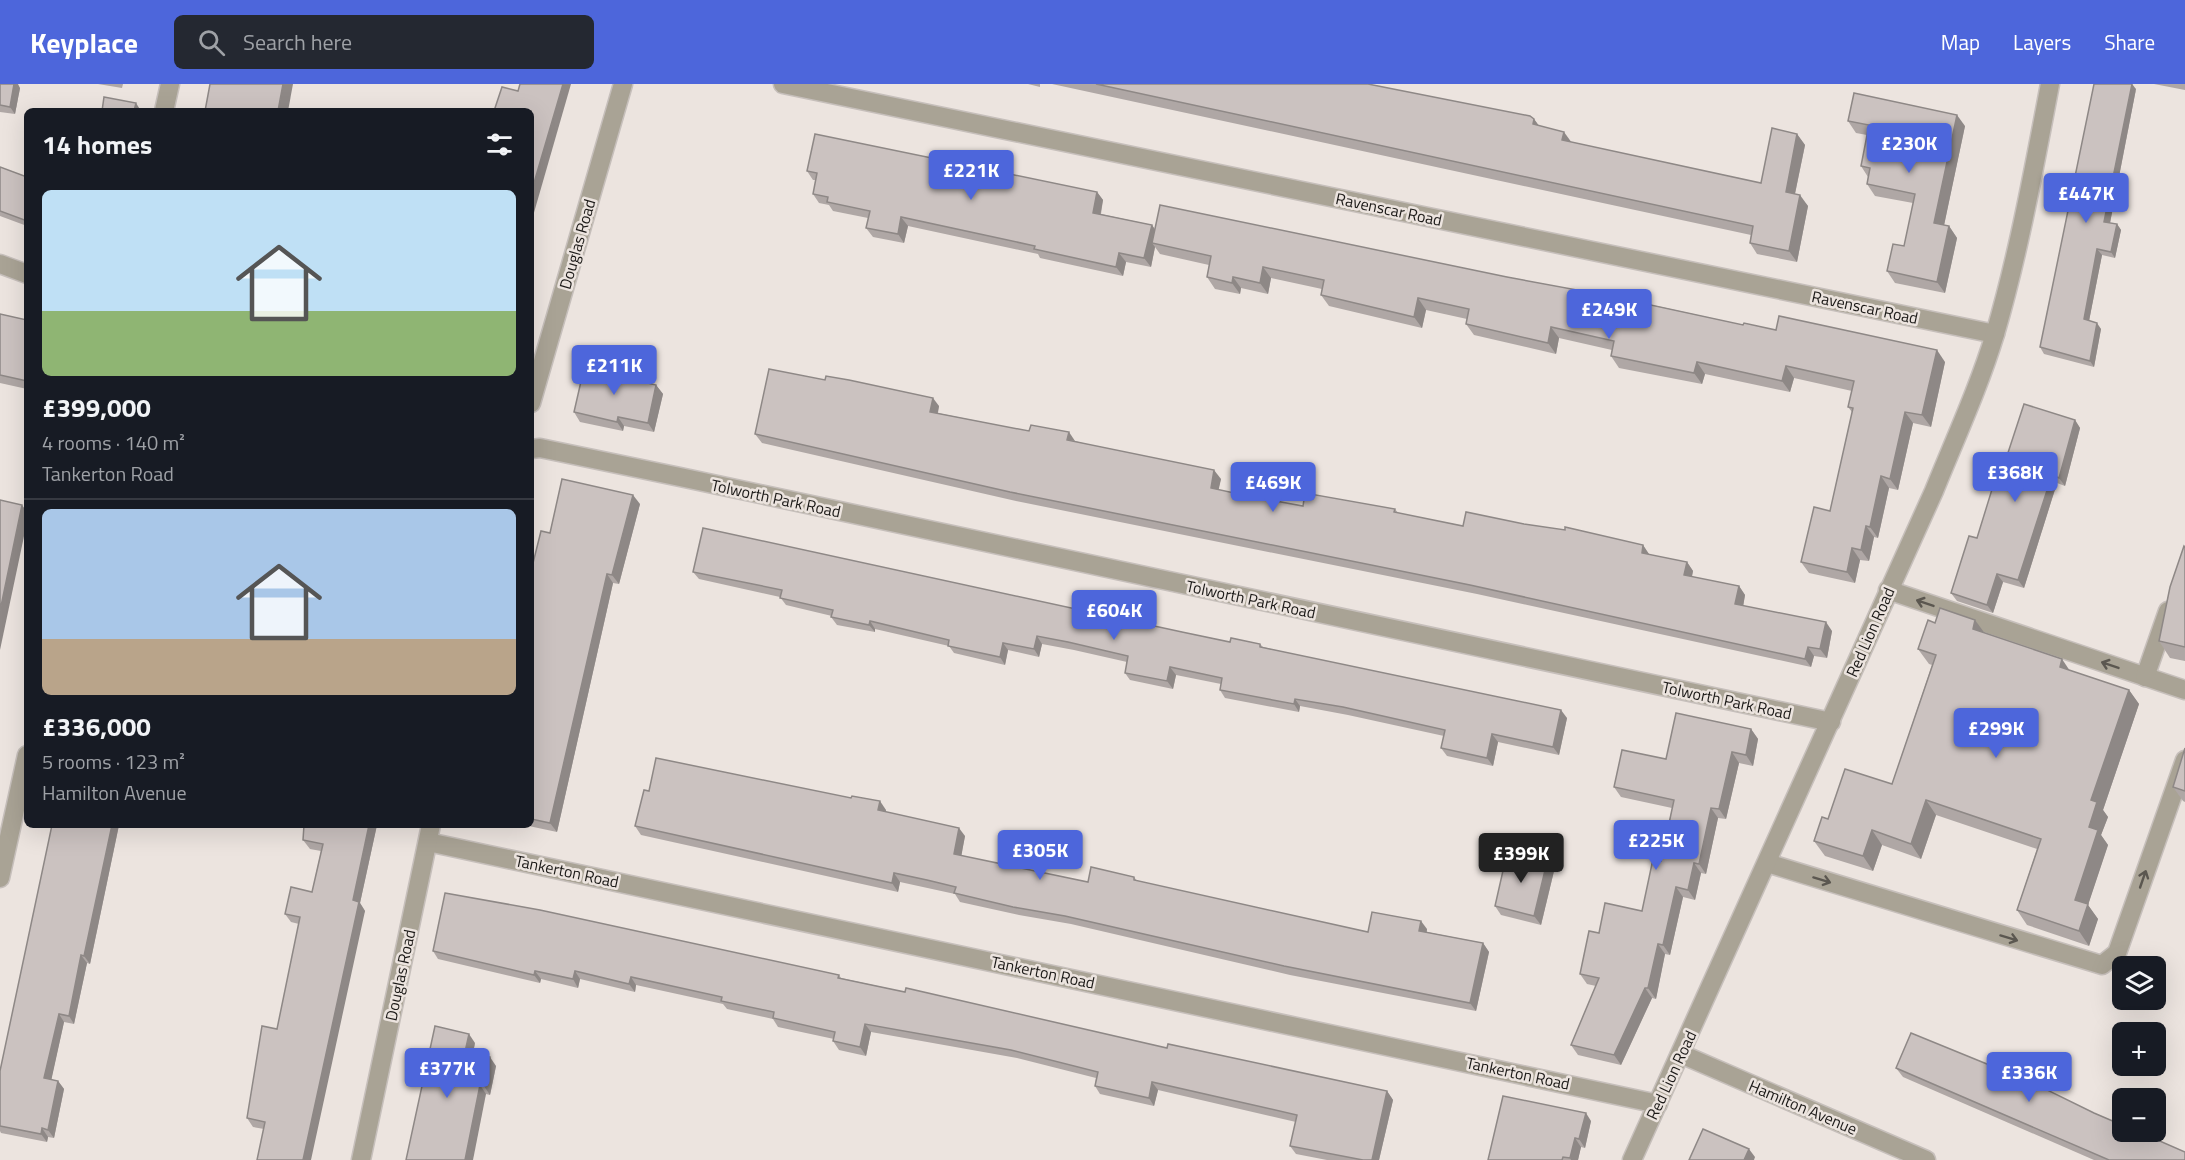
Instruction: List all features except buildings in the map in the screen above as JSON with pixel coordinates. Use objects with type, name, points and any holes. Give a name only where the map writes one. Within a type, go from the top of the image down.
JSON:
[{"type":"street","points":[[165,108],[170,84]]},
{"type":"street","name":"Douglas Road","points":[[534,393],[623,84]]},
{"type":"street","name":"Ravenscar Road","points":[[783,84],[1995,334]]},
{"type":"street","name":"Red Lion Road","points":[[1632,1160],[1682,1054],[1934,491],[1995,334],[2027,206],[2045,85]]},
{"type":"street","points":[[0,264],[24,273]]},
{"type":"street","name":"Tolworth Park Road","points":[[534,449],[680,477],[1831,722]]},
{"type":"street","points":[[1888,590],[2185,690]]},
{"type":"street","points":[[2145,677],[2174,592]]},
{"type":"street","points":[[1767,863],[2102,965],[2117,953],[2185,760]]},
{"type":"street","points":[[0,878],[24,768]]},
{"type":"street","name":"Douglas Road","points":[[361,1160],[429,833]]},
{"type":"street","name":"Tankerton Road","points":[[429,833],[1658,1104]]},
{"type":"street","name":"Hamilton Avenue","points":[[1682,1054],[1926,1160]]}]
